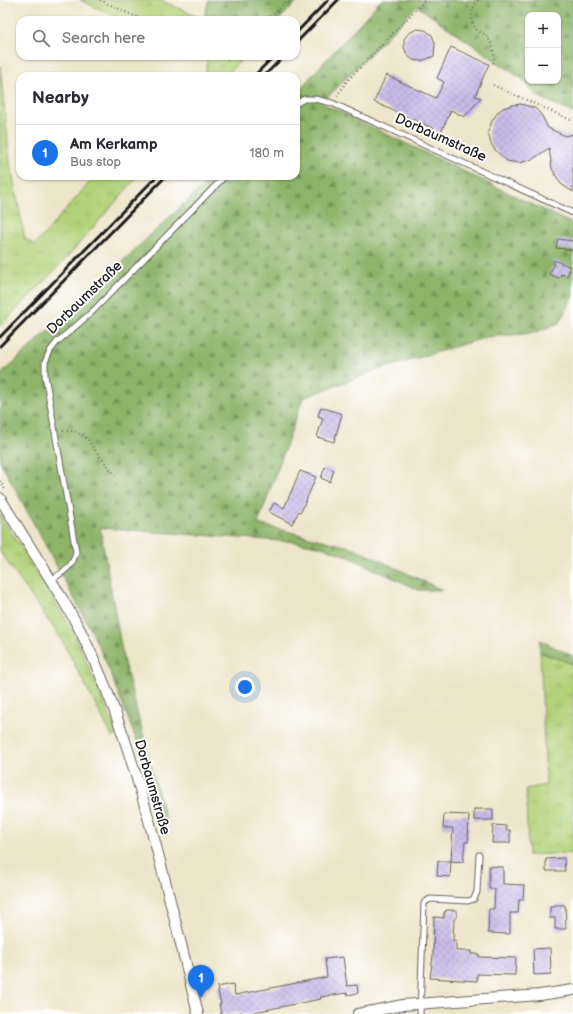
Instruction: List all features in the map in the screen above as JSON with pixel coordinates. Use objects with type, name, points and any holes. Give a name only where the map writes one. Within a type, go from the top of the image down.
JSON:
[{"type":"street","name":"Dorbaumstraße","points":[[0,498],[51,580],[80,631],[98,671],[125,740],[149,820],[198,1014]]},
{"type":"street","points":[[358,1014],[419,1003],[540,995],[573,990]]},
{"type":"lane","name":"Dorbaumstraße","points":[[300,101],[304,98],[332,103],[572,211]]},
{"type":"lane","name":"Dorbaumstraße","points":[[51,580],[70,567],[76,552],[45,375],[45,362],[50,351],[57,342],[91,313],[221,180]]},
{"type":"lane","points":[[420,1014],[419,1003],[424,903],[430,900],[468,901],[474,899],[477,892],[479,855]]},
{"type":"path","points":[[100,0],[134,16]]},
{"type":"path","points":[[272,16],[287,0]]},
{"type":"path","points":[[332,103],[347,81],[425,0]]},
{"type":"path","points":[[478,0],[471,14],[471,21],[476,28],[488,37],[494,52],[493,65]]},
{"type":"path","points":[[493,85],[573,121]]},
{"type":"path","points":[[55,430],[74,431],[88,439],[91,445],[116,476]]},
{"type":"green space","points":[[80,0],[160,0],[196,16],[114,16]]},
{"type":"green space","points":[[209,0],[299,0],[283,16],[204,16]]},
{"type":"green space","points":[[381,0],[573,0],[573,113],[537,96],[526,84],[561,84],[561,12],[525,12],[525,82],[417,6],[322,103],[573,224],[573,296],[559,323],[534,333],[487,337],[375,371],[303,398],[258,524],[354,548],[442,590],[419,590],[342,554],[318,546],[295,542],[100,528],[124,662],[167,826],[163,826],[136,739],[108,667],[90,628],[0,461],[0,375],[210,180],[300,180],[300,89]]},
{"type":"green space","points":[[206,60],[240,61],[230,72],[205,72],[208,61]]},
{"type":"green space","points":[[0,66],[10,162],[25,239],[35,245],[92,180],[135,180],[62,263],[0,326]]},
{"type":"green space","points":[[0,514],[74,633],[117,734],[113,738],[60,637],[0,552]]},
{"type":"green space","points":[[540,640],[573,656],[573,664],[540,652]]},
{"type":"green space","points":[[540,652],[573,664],[573,853],[528,855],[526,789],[546,785]]},
{"type":"building","points":[[417,29],[425,30],[432,35],[435,43],[434,56],[422,61],[413,60],[407,55],[404,47],[404,39],[409,33]]},
{"type":"building","points":[[451,47],[489,64],[475,96],[481,98],[464,117],[451,110],[441,132],[374,102],[386,75],[436,98],[444,82],[437,78]]},
{"type":"building","points":[[521,104],[535,108],[542,116],[548,128],[565,136],[573,134],[573,192],[561,184],[552,169],[549,148],[533,159],[519,163],[507,161],[491,144],[488,132],[492,121],[498,112],[503,108]]},
{"type":"building","points":[[558,239],[573,241],[573,250],[556,248]]},
{"type":"building","points":[[554,260],[571,267],[567,276],[561,274],[559,278],[549,274],[554,265]]},
{"type":"building","points":[[321,407],[342,414],[334,442],[317,437],[323,418],[318,416]]},
{"type":"building","points":[[325,467],[334,470],[330,482],[321,478]]},
{"type":"building","points":[[300,471],[316,477],[301,512],[299,511],[292,524],[269,512],[274,503],[284,508]]},
{"type":"building","points":[[474,809],[493,809],[493,820],[474,820]]},
{"type":"building","points":[[444,814],[469,815],[468,842],[465,842],[463,862],[451,861],[453,828],[443,828]]},
{"type":"building","points":[[493,825],[506,826],[506,830],[510,830],[510,843],[492,843]]},
{"type":"building","points":[[564,858],[565,871],[546,871],[546,859]]},
{"type":"building","points":[[438,861],[451,861],[450,877],[437,876]]},
{"type":"building","points":[[489,866],[503,867],[503,884],[524,885],[523,900],[519,900],[518,913],[510,913],[510,934],[488,933],[489,909],[494,909],[495,889],[489,889]]},
{"type":"building","points":[[555,905],[565,905],[566,929],[555,929],[555,918],[550,918],[550,907],[555,907]]},
{"type":"building","points":[[446,910],[457,910],[456,919],[454,919],[453,941],[456,941],[456,951],[471,951],[471,954],[479,954],[479,957],[516,958],[515,975],[477,974],[477,981],[430,978],[433,956],[434,917],[444,918],[444,912],[446,912]]},
{"type":"building","points":[[550,948],[551,974],[534,975],[533,949]]},
{"type":"building","points":[[343,957],[347,986],[357,985],[358,993],[320,997],[321,999],[244,1014],[242,1014],[242,1012],[221,1014],[219,1004],[221,1004],[217,987],[233,984],[235,995],[327,977],[325,959]]},
{"type":"railway","points":[[300,29],[328,0]]},
{"type":"railway","points":[[300,39],[338,0]]},
{"type":"railway","points":[[258,72],[270,60]]},
{"type":"railway","points":[[268,72],[280,60]]},
{"type":"railway","points":[[0,337],[153,180]]},
{"type":"railway","points":[[0,346],[162,180]]},
{"type":"place","name":"Am Kerkamp","points":[[201,998]]}]
